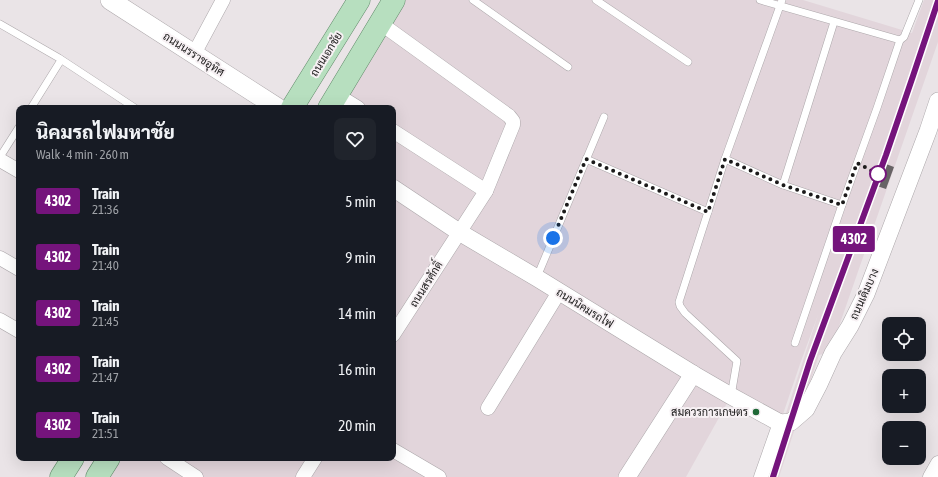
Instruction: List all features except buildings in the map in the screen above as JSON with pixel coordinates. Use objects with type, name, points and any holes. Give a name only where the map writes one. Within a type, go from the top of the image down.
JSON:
[{"type":"main road","name":"ถนนนรราชอุทิศ","points":[[110,0],[273,105]]},
{"type":"main road","name":"ถนนเอกชัย","points":[[294,105],[359,0]]},
{"type":"main road","points":[[333,101],[394,0]]},
{"type":"main road","points":[[61,477],[71,461]]},
{"type":"main road","points":[[97,477],[107,461]]},
{"type":"street","points":[[194,54],[223,0]]},
{"type":"street","name":"ถนนสรศักดิ์","points":[[380,23],[511,118],[513,121],[513,126],[486,191],[396,330]]},
{"type":"street","name":"ถนนเดิมบาง","points":[[780,424],[791,422],[806,409],[819,384],[832,353],[850,326],[863,301],[933,133],[938,100]]},
{"type":"street","points":[[333,101],[347,105]]},
{"type":"street","points":[[396,133],[486,191]]},
{"type":"street","points":[[0,158],[16,169]]},
{"type":"street","name":"ถนนนิคมรถไฟ","points":[[396,190],[459,232],[693,374],[780,424]]},
{"type":"street","points":[[0,258],[16,267]]},
{"type":"street","points":[[488,408],[560,292]]},
{"type":"street","points":[[0,320],[16,330]]},
{"type":"street","points":[[627,477],[693,374]]},
{"type":"street","points":[[761,477],[780,424]]},
{"type":"street","points":[[396,452],[439,477]]},
{"type":"street","points":[[172,461],[196,477]]},
{"type":"street","points":[[303,477],[313,461]]},
{"type":"street","points":[[930,477],[938,463]]},
{"type":"lane","points":[[473,0],[568,67]]},
{"type":"lane","points":[[596,0],[688,62]]},
{"type":"lane","points":[[760,0],[781,3],[834,22],[900,40]]},
{"type":"lane","points":[[795,342],[900,40],[904,37],[919,0]]},
{"type":"lane","points":[[731,396],[737,361],[685,313],[679,302],[725,159],[781,3]]},
{"type":"lane","points":[[783,185],[834,22]]},
{"type":"lane","points":[[0,24],[61,60],[129,105]]},
{"type":"lane","points":[[33,105],[61,60]]},
{"type":"lane","points":[[537,278],[604,117]]},
{"type":"lane","points":[[0,158],[16,132]]},
{"type":"lane","points":[[586,159],[708,212]]},
{"type":"lane","points":[[725,159],[783,185],[842,205]]},
{"type":"shaded area","points":[[394,0],[803,0],[912,33],[924,0],[938,0],[938,42],[830,352],[819,355],[779,477],[766,477],[818,315],[780,423],[731,396],[686,477],[97,477],[107,461],[396,461],[396,105],[331,105]]},
{"type":"railway","points":[[773,477],[810,361],[886,155],[938,1]]},
{"type":"train","name":"4302","points":[[773,477],[810,361],[886,155],[938,1]]},
{"type":"place","name":"สมควรการเกษตร","points":[[756,412]]},
{"type":"route","points":[[553,238],[586,159],[708,212],[725,159],[783,185],[842,205],[857,163],[878,174]]}]
